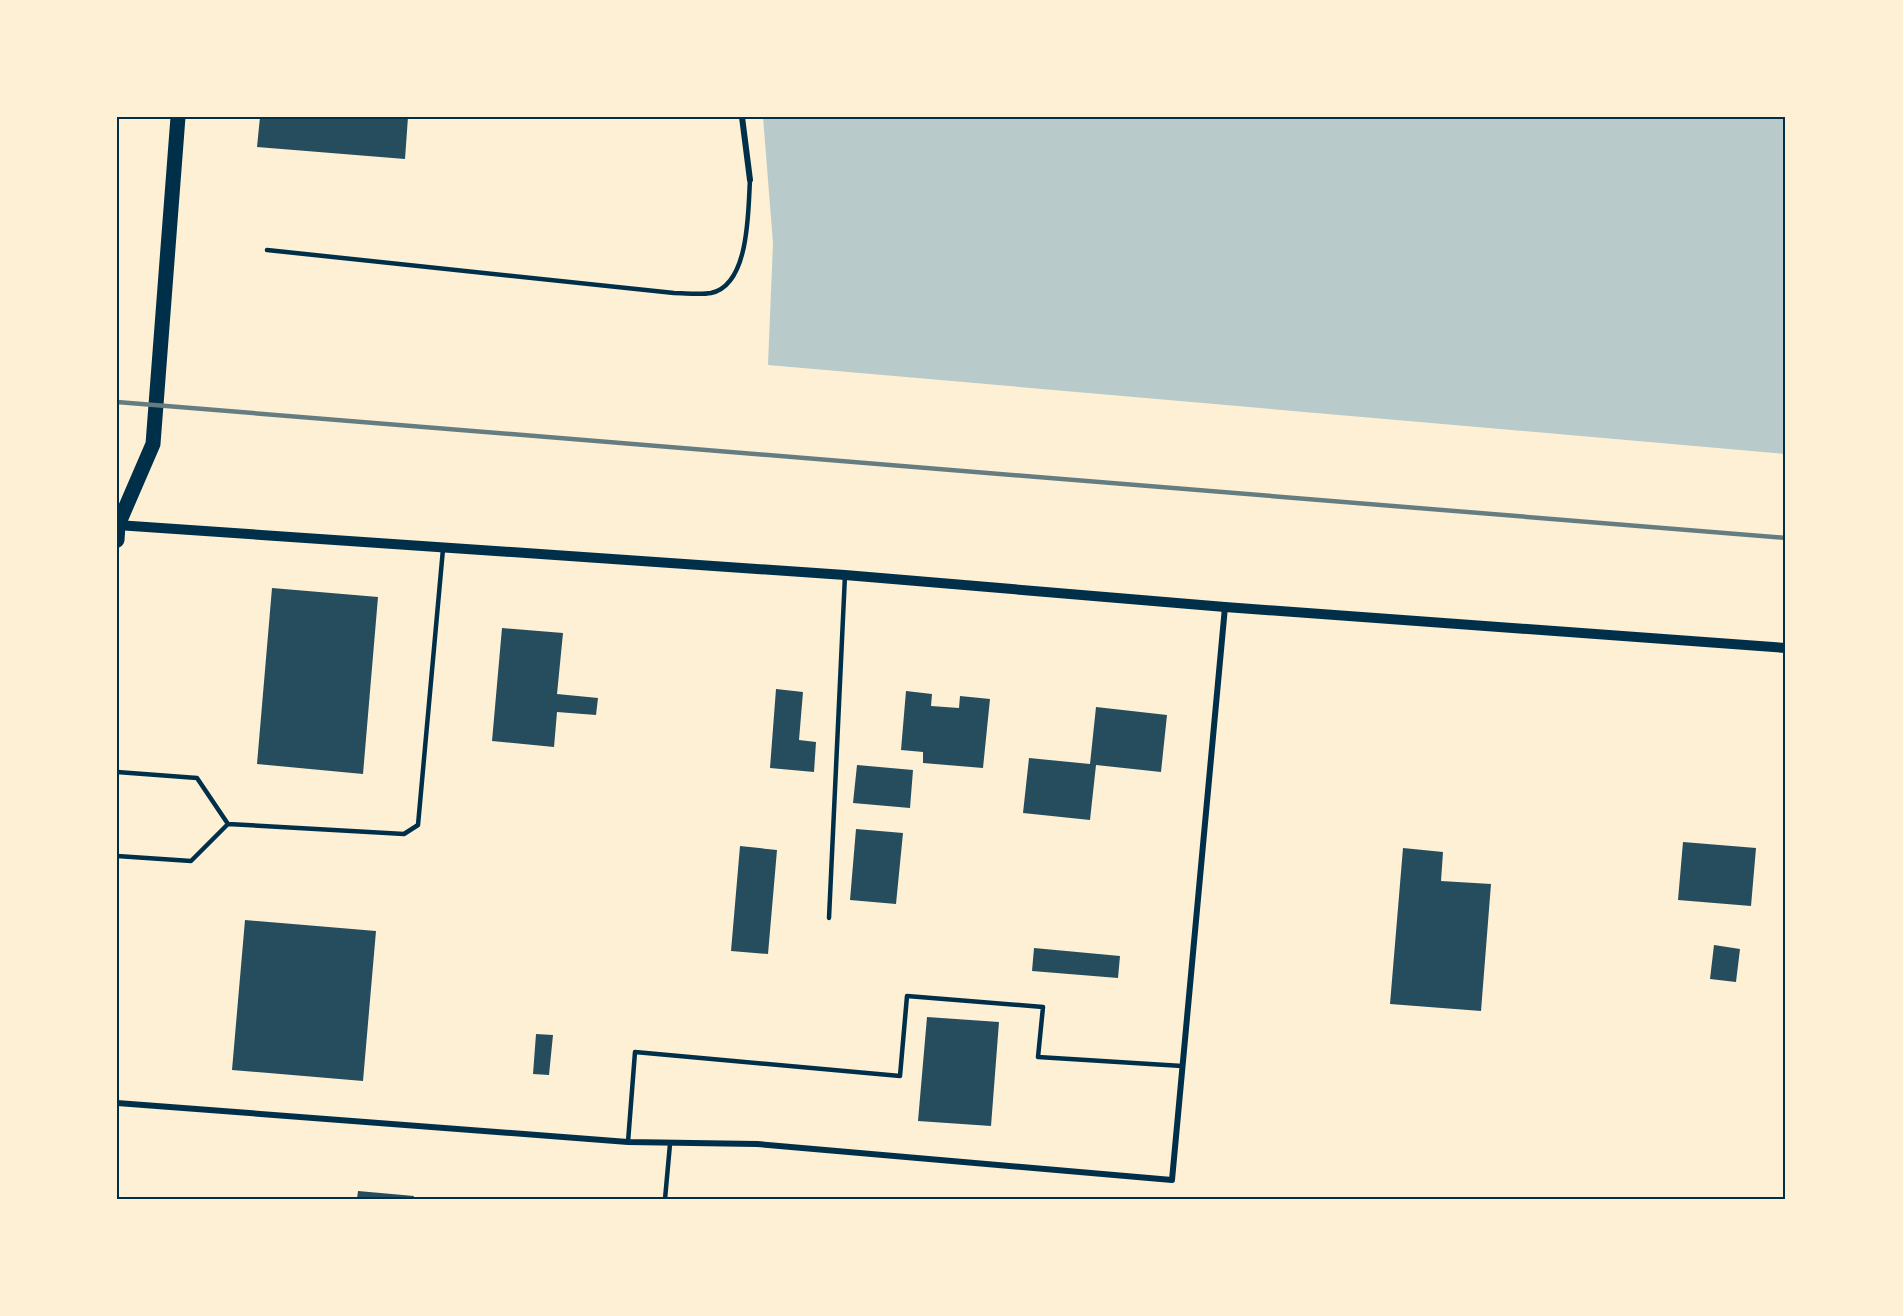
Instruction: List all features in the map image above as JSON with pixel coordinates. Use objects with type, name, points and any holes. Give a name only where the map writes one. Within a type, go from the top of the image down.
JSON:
[{"type":"main road","points":[[117,528],[153,444],[178,117]]},
{"type":"street","points":[[742,117],[750,180]]},
{"type":"street","points":[[117,528],[443,546],[1786,648]]},
{"type":"street","points":[[117,1103],[628,1142],[757,1144],[1172,1180],[1225,607]]},
{"type":"lane","points":[[267,250],[674,293],[713,293],[730,280],[746,249],[750,180]]},
{"type":"lane","points":[[117,856],[191,861],[228,824],[404,834],[418,825],[443,546]]},
{"type":"lane","points":[[829,918],[844,575]]},
{"type":"lane","points":[[117,772],[197,778],[228,824]]},
{"type":"lane","points":[[628,1142],[635,1052],[900,1076],[908,996],[1043,1007],[1038,1057],[1182,1066]]},
{"type":"lane","points":[[665,1199],[670,1144]]},
{"type":"shaded area","points":[[763,117],[1786,117],[1786,454],[768,365],[773,243]]},
{"type":"building","points":[[260,117],[408,117],[405,159],[257,147]]},
{"type":"building","points":[[272,588],[378,597],[363,774],[257,764]]},
{"type":"building","points":[[502,628],[563,633],[557,694],[598,698],[596,715],[557,712],[554,747],[492,741]]},
{"type":"building","points":[[776,689],[803,692],[799,740],[816,742],[814,772],[770,768]]},
{"type":"building","points":[[906,691],[932,694],[931,706],[959,708],[960,696],[990,699],[983,768],[923,763],[923,752],[901,750]]},
{"type":"building","points":[[1096,707],[1167,715],[1161,772],[1096,765],[1090,820],[1023,813],[1029,758],[1090,764]]},
{"type":"building","points":[[857,765],[913,770],[910,808],[853,803]]},
{"type":"building","points":[[856,829],[903,833],[896,904],[850,900]]},
{"type":"building","points":[[1683,842],[1756,848],[1751,906],[1678,900]]},
{"type":"building","points":[[740,846],[777,850],[768,954],[731,951]]},
{"type":"building","points":[[1403,848],[1443,852],[1441,881],[1491,884],[1481,1011],[1390,1004]]},
{"type":"building","points":[[245,920],[376,931],[363,1081],[232,1070]]},
{"type":"building","points":[[1714,945],[1740,949],[1736,982],[1710,979]]},
{"type":"building","points":[[1034,948],[1120,956],[1118,978],[1032,971]]},
{"type":"building","points":[[927,1017],[999,1022],[991,1126],[918,1121]]},
{"type":"building","points":[[536,1034],[553,1035],[549,1075],[533,1074]]},
{"type":"building","points":[[358,1191],[414,1196],[413,1199],[357,1199]]},
{"type":"railway","points":[[117,402],[1786,538]]}]
